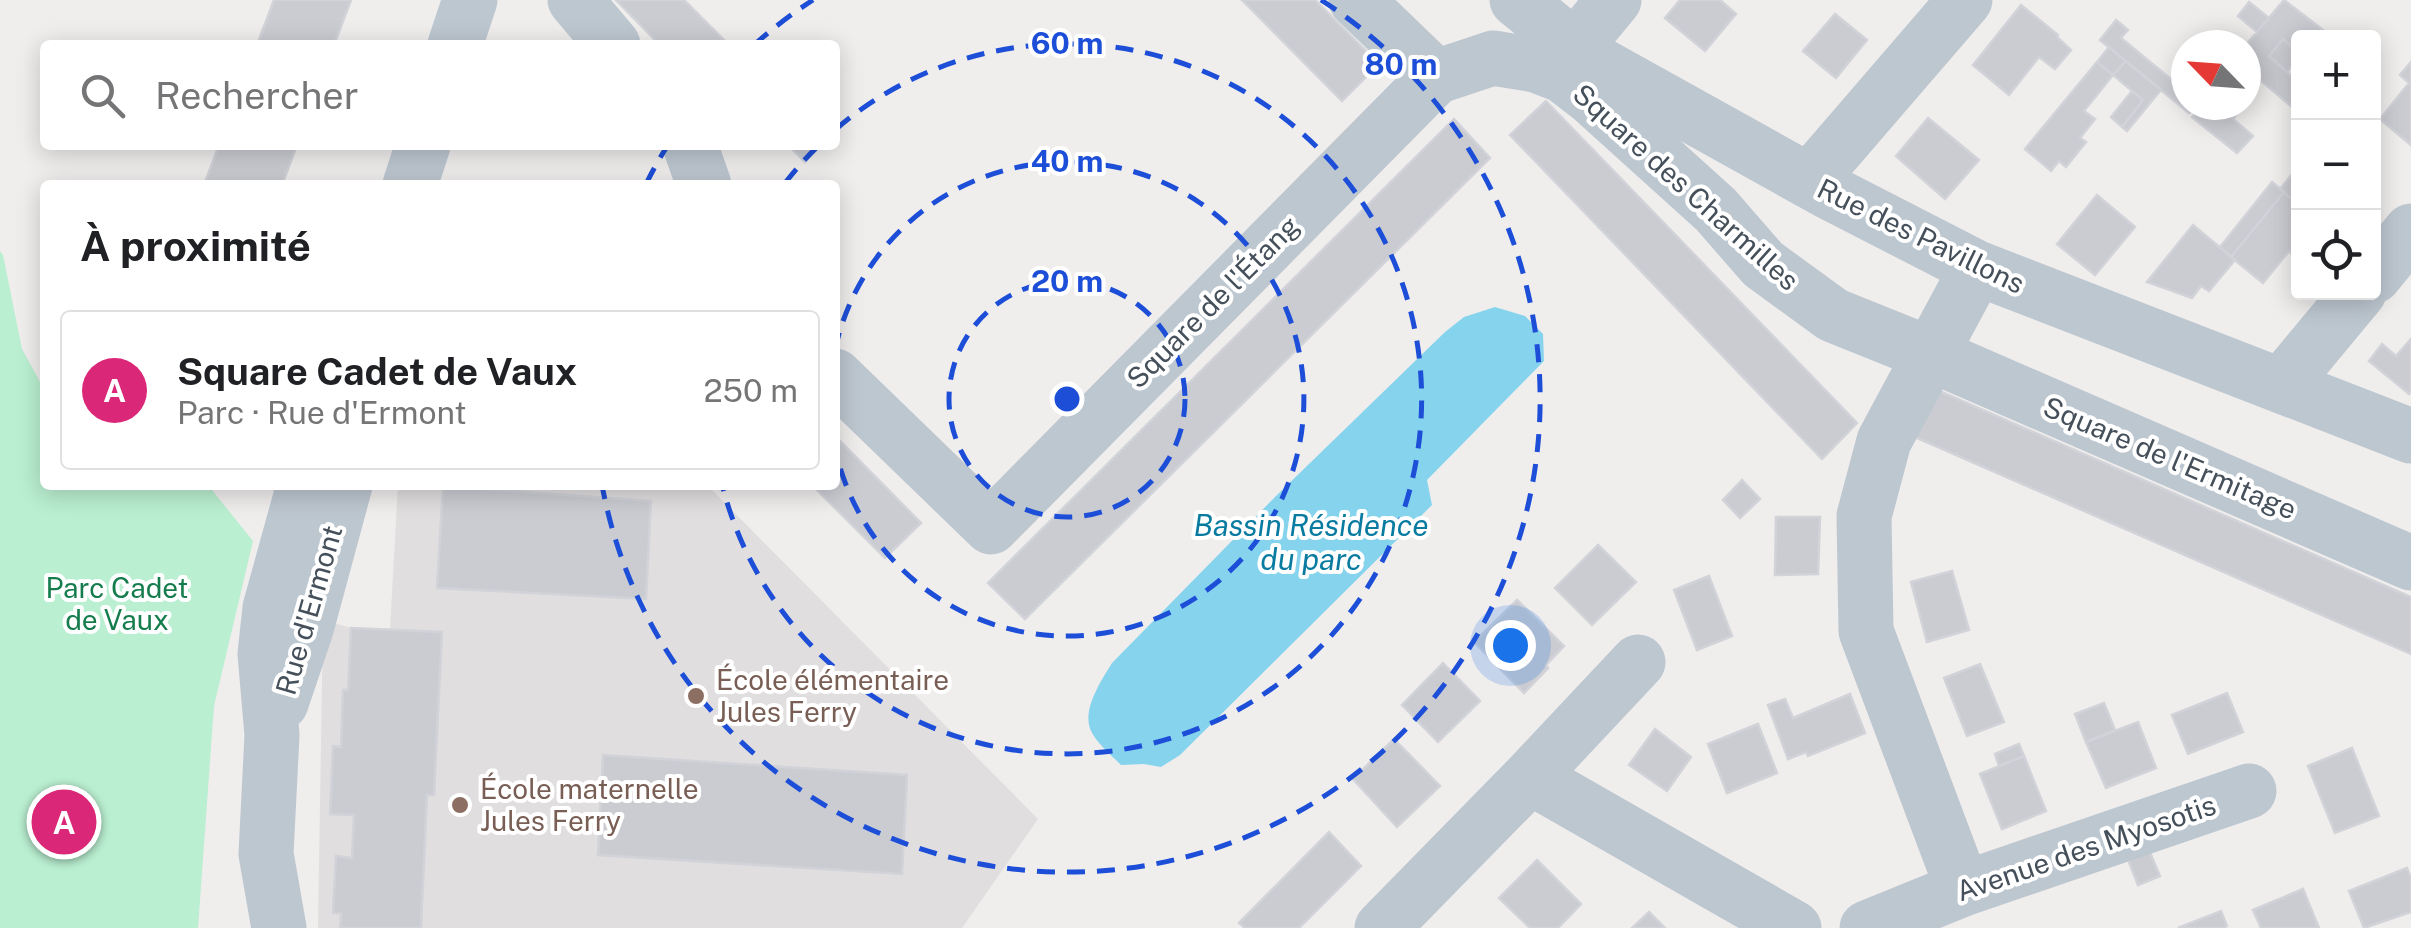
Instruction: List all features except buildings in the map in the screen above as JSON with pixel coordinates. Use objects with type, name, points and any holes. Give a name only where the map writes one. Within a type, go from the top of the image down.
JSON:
[{"type":"street","points":[[457,40],[470,0]]},
{"type":"street","points":[[575,0],[609,40]]},
{"type":"street","points":[[1356,0],[1436,77]]},
{"type":"street","name":"Rue des Pavillons","points":[[1517,0],[1588,58],[1976,268],[2411,436]]},
{"type":"street","points":[[1575,47],[1614,0]]},
{"type":"street","points":[[1809,181],[1965,0]]},
{"type":"street","name":"Square des Charmilles","points":[[1436,77],[1493,58],[1536,65],[1562,75],[1716,210],[1763,264],[1833,315],[1930,354]]},
{"type":"street","name":"Square de l'Étang","points":[[840,381],[991,527],[1436,77]]},
{"type":"street","points":[[412,180],[420,150]]},
{"type":"street","points":[[692,150],[702,180]]},
{"type":"street","points":[[2381,267],[2411,231]]},
{"type":"street","points":[[1964,889],[1866,631],[1865,512],[1884,441],[1976,268]]},
{"type":"street","points":[[2281,386],[2353,300]]},
{"type":"street","name":"Square de l'Ermitage","points":[[1930,354],[2411,563]]},
{"type":"street","name":"Rue d'Ermont","points":[[248,928],[266,854],[272,735],[265,654],[267,626],[303,490]]},
{"type":"street","name":"Rue d'Ermont","points":[[272,735],[344,490]]},
{"type":"street","points":[[1382,928],[1638,662]]},
{"type":"street","points":[[1530,777],[1794,928]]},
{"type":"street","name":"Avenue des Myosotis","points":[[1867,928],[1964,889],[2249,791]]},
{"type":"street","name":"Rue d'Ermont","points":[[266,854],[278,928]]},
{"type":"shaded area","name":"École élémentaire Jules Ferry","points":[[398,490],[712,490],[1038,819],[962,928],[318,928],[323,620],[351,628],[390,629]]},
{"type":"green space","name":"Parc Cadet de Vaux","points":[[0,251],[22,349],[40,382],[40,490],[212,490],[253,541],[214,706],[198,928],[0,928]]},
{"type":"water","name":"Bassin Résidence du parc","points":[[1495,307],[1525,316],[1543,334],[1544,361],[1427,480],[1432,505],[1180,755],[1161,767],[1121,765],[1098,742],[1089,725],[1093,697],[1112,663],[1445,332],[1464,317]]},
{"type":"place","name":"École élémentaire Jules Ferry","points":[[696,696]]},
{"type":"place","name":"École maternelle Jules Ferry","points":[[460,805]]},
{"type":"place","name":"Square Cadet de Vaux","points":[[64,822]]}]
